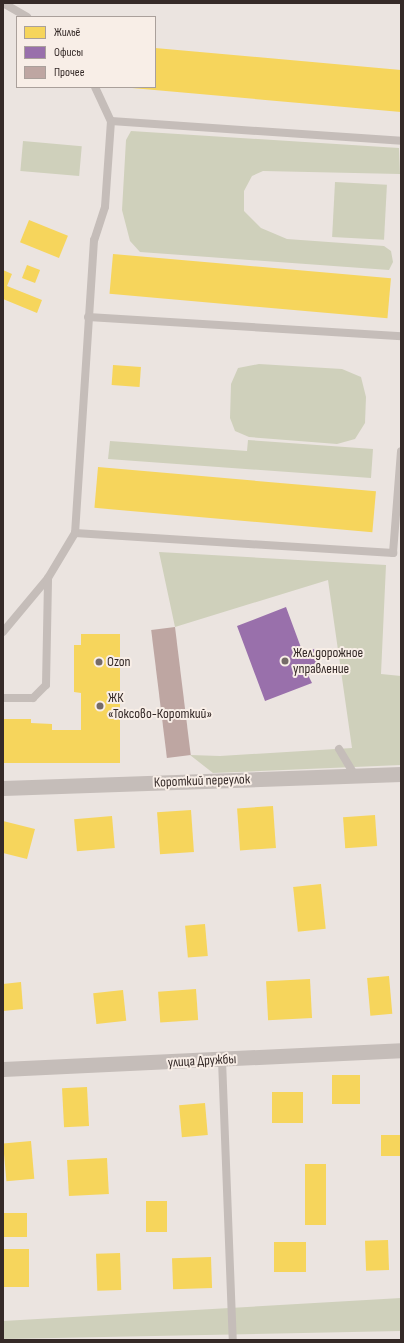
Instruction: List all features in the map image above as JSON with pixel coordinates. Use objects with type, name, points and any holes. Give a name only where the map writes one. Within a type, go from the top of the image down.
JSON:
[{"type":"street","name":"Короткий переулок","points":[[3,788],[401,774]]},
{"type":"street","name":"улица Дружбы","points":[[3,1069],[222,1060],[401,1050]]},
{"type":"lane","points":[[3,3],[25,16]]},
{"type":"lane","points":[[3,632],[48,578],[75,533],[94,240],[105,207],[111,121],[95,88]]},
{"type":"lane","points":[[111,121],[401,141]]},
{"type":"lane","points":[[88,317],[401,336]]},
{"type":"lane","points":[[75,533],[393,553],[401,451]]},
{"type":"lane","points":[[3,698],[33,698],[46,685],[48,578]]},
{"type":"lane","points":[[338,749],[355,776]]},
{"type":"lane","points":[[222,1060],[233,1340]]},
{"type":"green space","points":[[131,131],[399,148],[400,174],[263,171],[252,176],[244,191],[244,211],[261,228],[287,239],[384,246],[391,251],[393,262],[389,270],[140,252],[130,241],[122,210],[126,140]]},
{"type":"green space","points":[[23,141],[82,146],[79,176],[20,171]]},
{"type":"green space","points":[[335,182],[387,185],[384,240],[332,237]]},
{"type":"green space","points":[[259,364],[342,369],[361,377],[366,397],[365,423],[355,439],[337,444],[249,437],[235,431],[230,418],[231,384],[238,368]]},
{"type":"green space","points":[[248,440],[373,449],[371,478],[108,459],[110,441],[247,451]]},
{"type":"green space","points":[[159,552],[386,565],[381,674],[401,676],[401,765],[213,773],[190,755],[220,756],[352,748],[328,580],[175,627]]},
{"type":"green space","points":[[401,1298],[401,1331],[3,1339],[3,1321]]},
{"type":"building: Жильё","points":[[156,48],[401,70],[401,112],[132,88],[156,88]]},
{"type":"building: Жильё","points":[[29,220],[68,236],[59,258],[20,242]]},
{"type":"building: Жильё","points":[[113,254],[391,278],[387,318],[110,294]]},
{"type":"building: Жильё","points":[[27,265],[40,270],[35,283],[22,278]]},
{"type":"building: Жильё","points":[[3,270],[12,274],[7,286],[42,300],[37,313],[3,299]]},
{"type":"building: Жильё","points":[[113,365],[141,367],[140,387],[112,385]]},
{"type":"building: Жильё","points":[[98,467],[376,491],[372,532],[94,508]]},
{"type":"building: Жильё","name":"ЖК «Токсово-Короткий»","points":[[81,634],[120,634],[120,763],[3,763],[3,719],[31,719],[31,723],[52,724],[52,730],[81,730],[81,693],[74,692],[74,645],[81,645]]},
{"type":"building: Жильё","points":[[273,806],[276,848],[240,850],[237,809]]},
{"type":"building: Жильё","points":[[191,810],[194,852],[160,854],[157,812]]},
{"type":"building: Жильё","points":[[375,815],[377,846],[345,848],[343,817]]},
{"type":"building: Жильё","points":[[112,816],[115,848],[77,851],[74,819]]},
{"type":"building: Жильё","points":[[3,821],[35,829],[27,859],[3,853]]},
{"type":"building: Жильё","points":[[321,884],[326,929],[298,932],[293,887]]},
{"type":"building: Жильё","points":[[205,924],[208,956],[188,958],[185,926]]},
{"type":"building: Жильё","points":[[389,976],[392,1014],[370,1016],[367,978]]},
{"type":"building: Жильё","points":[[310,979],[312,1018],[268,1020],[266,981]]},
{"type":"building: Жильё","points":[[21,982],[23,1009],[3,1011],[3,984]]},
{"type":"building: Жильё","points":[[196,989],[198,1020],[160,1023],[158,992]]},
{"type":"building: Жильё","points":[[123,990],[126,1021],[96,1024],[93,993]]},
{"type":"building: Жильё","points":[[332,1075],[360,1075],[360,1104],[332,1104]]},
{"type":"building: Жильё","points":[[87,1087],[89,1126],[64,1127],[62,1088]]},
{"type":"building: Жильё","points":[[272,1092],[303,1092],[303,1123],[272,1123]]},
{"type":"building: Жильё","points":[[205,1103],[208,1135],[182,1137],[179,1105]]},
{"type":"building: Жильё","points":[[381,1135],[401,1135],[401,1156],[381,1156]]},
{"type":"building: Жильё","points":[[31,1141],[34,1179],[6,1181],[3,1143]]},
{"type":"building: Жильё","points":[[107,1158],[109,1194],[69,1196],[67,1160]]},
{"type":"building: Жильё","points":[[305,1164],[326,1164],[326,1225],[305,1225]]},
{"type":"building: Жильё","points":[[146,1201],[167,1201],[167,1232],[146,1232]]},
{"type":"building: Жильё","points":[[3,1213],[27,1213],[27,1237],[3,1237]]},
{"type":"building: Жильё","points":[[388,1240],[389,1270],[366,1271],[365,1241]]},
{"type":"building: Жильё","points":[[274,1242],[306,1242],[306,1272],[274,1272]]},
{"type":"building: Жильё","points":[[3,1249],[29,1249],[29,1287],[3,1287]]},
{"type":"building: Жильё","points":[[120,1253],[121,1290],[97,1291],[96,1254]]},
{"type":"building: Жильё","points":[[211,1257],[212,1288],[173,1289],[172,1258]]},
{"type":"building: Офисы","name":"Жел.дорожное управление","points":[[286,607],[303,653],[314,649],[322,670],[308,675],[312,683],[265,701],[237,626]]},
{"type":"building: Прочее","points":[[175,627],[191,755],[167,758],[151,630]]},
{"type":"place","name":"Жел.дорожное управление","points":[[285,661]]},
{"type":"place","name":"Ozon","points":[[99,662]]},
{"type":"place","name":"ЖК «Токсово-Короткий»","points":[[100,706]]}]
